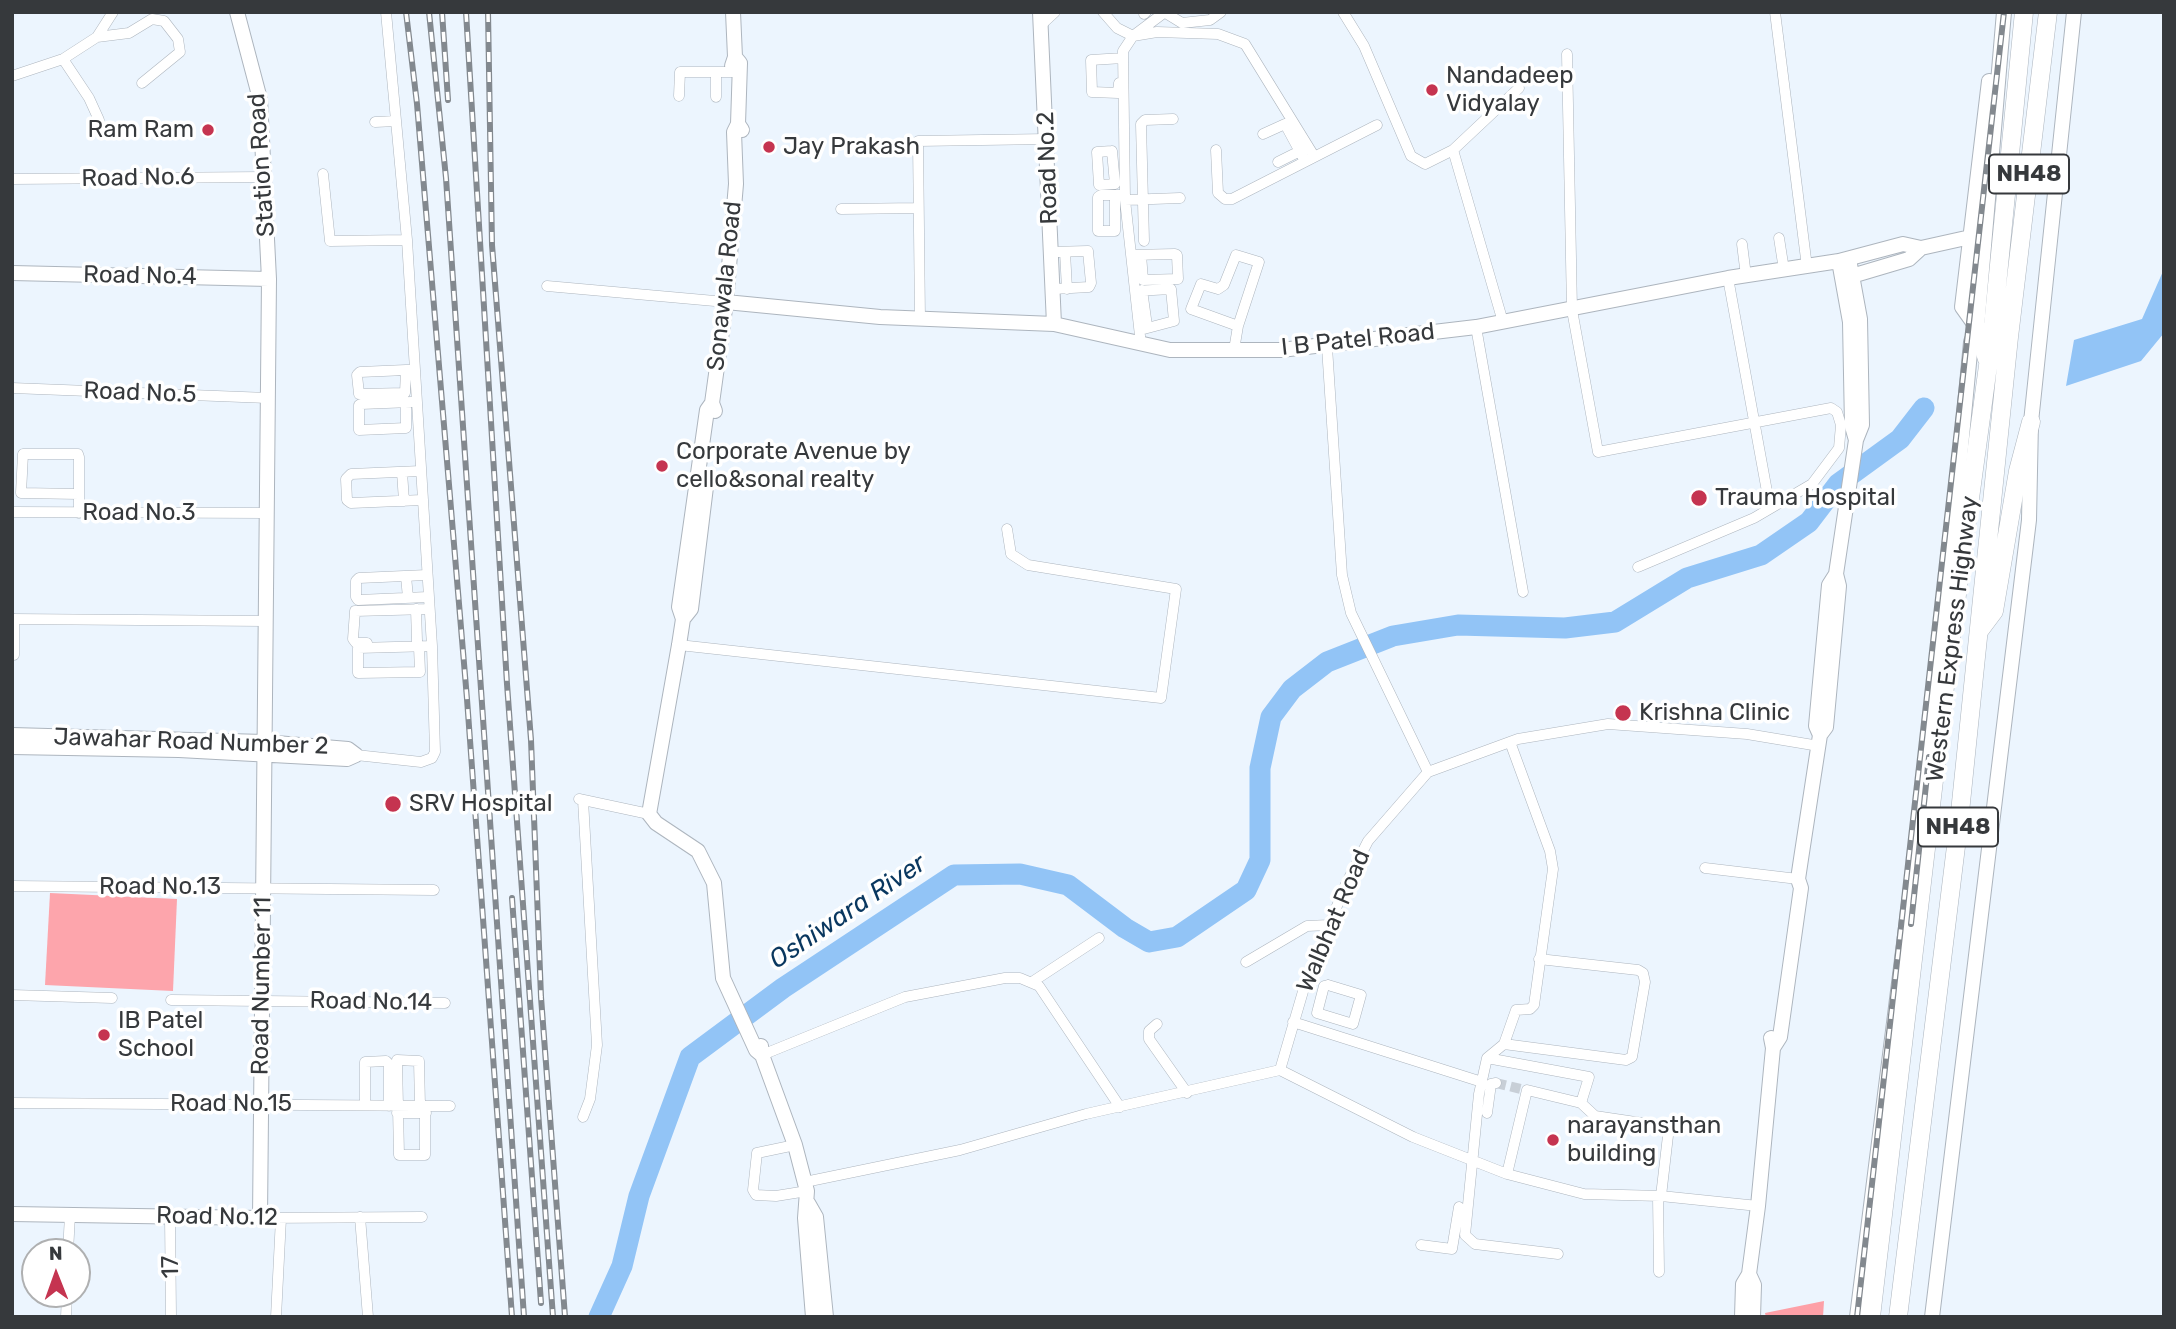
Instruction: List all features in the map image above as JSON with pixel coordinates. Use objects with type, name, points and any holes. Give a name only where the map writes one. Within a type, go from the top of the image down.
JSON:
[{"type":"highway","name":"NH48","points":[[1993,334],[2024,12]]},
{"type":"highway","name":"NH48","points":[[1993,334],[2048,12]]},
{"type":"highway","name":"Western Express Highway","points":[[1871,1317],[1938,740],[1993,334]]},
{"type":"highway","name":"Western Express Highway","points":[[1898,1317],[1979,631],[1993,334]]},
{"type":"highway","points":[[1979,631],[1994,611],[2018,471],[2031,422]]},
{"type":"street","points":[[12,76],[63,59],[97,37],[113,12]]},
{"type":"street","name":"Station Road","points":[[237,12],[260,99],[269,279],[267,513]]},
{"type":"street","points":[[356,755],[426,762],[435,752],[432,643],[421,471],[411,402],[407,240],[386,12]]},
{"type":"street","name":"Sonawala Road","points":[[649,814],[683,619],[691,609],[702,534],[715,411],[712,403],[726,302],[737,169],[742,162],[743,131],[738,124],[740,63],[734,65],[733,12]]},
{"type":"street","points":[[1040,18],[1055,12]]},
{"type":"street","points":[[1103,12],[1117,28],[1133,36],[1157,32],[1218,34],[1245,44],[1306,156]]},
{"type":"street","points":[[1142,345],[1144,328],[1136,255],[1120,178],[1124,147],[1121,58],[1125,46],[1133,36],[1168,14],[1179,23],[1207,20],[1221,12]]},
{"type":"street","points":[[1343,12],[1364,46],[1407,150],[1415,161],[1425,164],[1453,150],[1519,88]]},
{"type":"street","points":[[1775,12],[1807,267]]},
{"type":"street","points":[[1857,1317],[1944,625],[1971,342],[1993,334],[1977,236],[1997,12]]},
{"type":"street","points":[[1977,236],[2004,12]]},
{"type":"street","points":[[1932,1317],[2029,520],[2031,422],[2074,12]]},
{"type":"street","name":"Road No.2","points":[[1040,18],[1060,289],[1054,324]]},
{"type":"street","points":[[97,37],[129,33],[152,19],[164,21],[178,39],[180,52],[142,83]]},
{"type":"street","points":[[1567,54],[1573,310],[1598,452],[1831,408],[1837,411],[1841,425],[1841,444],[1828,467],[1812,484],[1770,508],[1638,567]]},
{"type":"street","points":[[1121,58],[1091,60],[1092,92],[1118,93],[1121,87]]},
{"type":"street","points":[[63,59],[99,120]]},
{"type":"street","points":[[679,96],[680,72],[716,72],[734,65]]},
{"type":"street","points":[[716,72],[716,97]]},
{"type":"street","points":[[1144,241],[1143,121],[1173,120]]},
{"type":"street","points":[[375,122],[396,121]]},
{"type":"street","points":[[1264,134],[1285,124],[1306,156]]},
{"type":"street","points":[[1216,150],[1218,193],[1225,199],[1232,199],[1306,156],[1377,125]]},
{"type":"street","points":[[920,320],[918,141],[1047,139]]},
{"type":"street","points":[[1124,147],[1142,146]]},
{"type":"street","points":[[1453,150],[1503,322]]},
{"type":"street","points":[[1278,162],[1306,156]]},
{"type":"street","points":[[323,174],[330,241],[407,240]]},
{"type":"street","name":"Road No.6","points":[[12,180],[264,177]]},
{"type":"street","points":[[1122,196],[1143,199],[1180,198]]},
{"type":"street","points":[[841,209],[918,208]]},
{"type":"street","name":"I B Patel Road","points":[[726,302],[920,320],[1054,324],[1170,350],[1327,346],[1476,327],[1728,278],[1844,260],[1903,244],[1921,248],[1977,236]]},
{"type":"street","points":[[1779,238],[1784,270]]},
{"type":"street","points":[[1742,244],[1746,275]]},
{"type":"street","points":[[1847,277],[1909,259],[1921,248]]},
{"type":"street","points":[[1058,252],[1089,252],[1091,284],[1089,287],[1060,289]]},
{"type":"street","points":[[1136,255],[1175,254],[1179,257],[1178,279],[1146,281],[1138,276]]},
{"type":"street","points":[[1234,350],[1237,326],[1259,262],[1236,255],[1224,285],[1218,289],[1201,284],[1191,309],[1237,326]]},
{"type":"street","points":[[1741,1317],[1743,1284],[1749,1275],[1758,1206],[1773,1048],[1780,1037],[1790,939],[1801,888],[1798,879],[1820,740],[1826,727],[1839,586],[1836,574],[1855,448],[1852,426],[1850,322],[1844,260]]},
{"type":"street","name":"Road No.4","points":[[12,273],[269,279]]},
{"type":"street","points":[[1728,278],[1770,508]]},
{"type":"street","points":[[547,286],[726,302]]},
{"type":"street","points":[[1139,290],[1171,289],[1174,321],[1144,328]]},
{"type":"street","points":[[1476,327],[1523,593]]},
{"type":"street","points":[[1327,346],[1338,552],[1351,613],[1428,772]]},
{"type":"street","points":[[410,369],[405,393],[359,394],[357,375],[360,372],[410,369]]},
{"type":"street","name":"Road No.5","points":[[12,388],[268,398]]},
{"type":"street","points":[[411,402],[407,428],[359,430],[359,405],[411,402]]},
{"type":"street","points":[[79,494],[32,494],[21,491],[23,454],[75,453],[79,457],[79,494],[79,513]]},
{"type":"street","points":[[421,471],[348,475],[347,489],[351,503],[422,500]]},
{"type":"street","points":[[402,472],[404,501]]},
{"type":"street","points":[[32,494],[32,512]]},
{"type":"street","name":"Road No.3","points":[[12,512],[267,513]]},
{"type":"street","name":"Road Number 11","points":[[260,1218],[267,513]]},
{"type":"street","points":[[679,645],[1161,698],[1176,589],[1028,565],[1011,554],[1007,529]]},
{"type":"street","points":[[427,575],[357,579],[356,597],[358,600],[428,597]]},
{"type":"street","points":[[406,576],[408,598]]},
{"type":"street","points":[[418,644],[356,643],[353,639],[352,615],[358,610],[429,609]]},
{"type":"street","points":[[416,610],[420,669]]},
{"type":"street","points":[[14,655],[13,619],[265,621]]},
{"type":"street","points":[[432,643],[358,648],[358,672],[419,672],[420,669],[433,669]]},
{"type":"street","name":"Walbhat Road","points":[[1280,1070],[1304,988],[1328,925],[1368,841],[1428,772],[1510,742],[1608,724],[1820,740]]},
{"type":"street","name":"Jawahar Road Number 2","points":[[12,735],[83,742]]},
{"type":"street","name":"Jawahar Road Number 2","points":[[110,742],[179,750],[264,748]]},
{"type":"street","name":"Jawahar Road Number 2","points":[[12,747],[110,742],[348,749],[356,755]]},
{"type":"street","points":[[1487,1113],[1482,1082],[1487,1058],[1504,1044],[1514,1012],[1530,1009],[1534,1005],[1553,869],[1550,852],[1510,742]]},
{"type":"street","points":[[583,1117],[590,1099],[597,1045],[581,799],[649,814],[656,823],[698,851],[714,883],[725,975],[760,1051],[795,1146],[816,1217],[826,1317]]},
{"type":"street","points":[[1705,868],[1798,879]]},
{"type":"street","name":"Road No.13","points":[[12,886],[434,890]]},
{"type":"street","points":[[1246,962],[1307,926],[1328,925]]},
{"type":"street","points":[[1032,982],[1099,938]]},
{"type":"street","points":[[1504,1044],[1620,1061],[1632,1057],[1645,982],[1643,973],[1539,959]]},
{"type":"street","points":[[760,1051],[905,997],[1005,978],[1032,982],[1040,986],[1120,1107]]},
{"type":"street","points":[[1327,985],[1361,995],[1353,1024],[1317,1013],[1322,994],[1327,985]]},
{"type":"street","points":[[1304,988],[1322,994]]},
{"type":"street","points":[[12,995],[112,998]]},
{"type":"street","name":"Road No.14","points":[[171,1000],[444,1003]]},
{"type":"street","points":[[1293,1022],[1482,1082]]},
{"type":"street","points":[[1157,1024],[1149,1031],[1149,1039],[1187,1093]]},
{"type":"street","points":[[1487,1058],[1588,1075],[1581,1103]]},
{"type":"street","points":[[365,1102],[366,1061],[388,1062],[398,1153],[423,1155],[426,1153],[419,1061],[397,1061],[394,1105]]},
{"type":"street","points":[[795,1146],[757,1153],[753,1191],[756,1195],[776,1196],[807,1192],[1120,1107],[1280,1070],[1413,1138],[1507,1174],[1584,1194],[1659,1196],[1758,1206]]},
{"type":"street","points":[[1422,1245],[1452,1249],[1460,1223],[1484,1095],[1491,1083],[1496,1083]]},
{"type":"street","points":[[1507,1174],[1524,1089],[1581,1103],[1595,1116],[1669,1127],[1659,1196],[1659,1272]]},
{"type":"street","name":"Road No.15","points":[[12,1103],[261,1105],[365,1102],[450,1106]]},
{"type":"street","points":[[807,1192],[805,1218],[813,1317]]},
{"type":"street","points":[[1458,1208],[1465,1235],[1475,1244],[1558,1254]]},
{"type":"street","name":"Road No.12","points":[[12,1214],[260,1218],[422,1217]]},
{"type":"street","points":[[69,1238],[70,1214]]},
{"type":"street","name":"17","points":[[170,1216],[171,1317]]},
{"type":"street","points":[[276,1317],[281,1217]]},
{"type":"street","points":[[360,1217],[368,1317]]},
{"type":"street","points":[[1749,1275],[1754,1285],[1753,1317]]},
{"type":"shaded area","points":[[50,893],[177,899],[173,991],[45,985]]},
{"type":"shaded area","points":[[1824,1301],[1823,1317],[1766,1317],[1765,1313]]},
{"type":"water","points":[[2164,269],[2164,333],[2141,361],[2066,386],[2074,340],[2142,319]]},
{"type":"waterway","name":"Oshiwara River","points":[[599,1317],[622,1266],[639,1196],[690,1057],[783,988],[954,875],[1020,874],[1068,885],[1125,928],[1149,942],[1177,937],[1246,890],[1260,860],[1260,768],[1271,717],[1292,689],[1327,662],[1393,636],[1458,625],[1565,628],[1615,622],[1687,578],[1761,555],[1809,522],[1838,484],[1900,439],[1924,408]]},
{"type":"tunnel","points":[[1496,1083],[1521,1089]]},
{"type":"railway","points":[[406,12],[417,104],[467,699],[512,1317]]},
{"type":"railway","points":[[429,12],[446,178],[524,1317]]},
{"type":"railway","points":[[442,12],[448,100]]},
{"type":"railway","points":[[466,12],[507,684],[553,1317]]},
{"type":"railway","points":[[488,12],[492,245],[531,740],[541,997],[565,1317]]},
{"type":"railway","points":[[1857,1317],[2004,12]]},
{"type":"railway","points":[[1911,924],[1929,757]]},
{"type":"railway","points":[[512,898],[541,1303]]},
{"type":"place","name":"Nandadeep Vidyalay","points":[[1432,90]]},
{"type":"place","name":"Ram Ram","points":[[208,130]]},
{"type":"place","name":"Jay Prakash","points":[[769,147]]},
{"type":"place","name":"Corporate Avenue by cello&sonal realty","points":[[662,466]]},
{"type":"place","name":"Trauma Hospital","points":[[1699,498]]},
{"type":"place","name":"Krishna Clinic","points":[[1623,713]]},
{"type":"place","name":"SRV Hospital","points":[[393,804]]},
{"type":"place","name":"IB Patel School","points":[[104,1035]]},
{"type":"place","name":"narayansthan building","points":[[1553,1140]]}]
